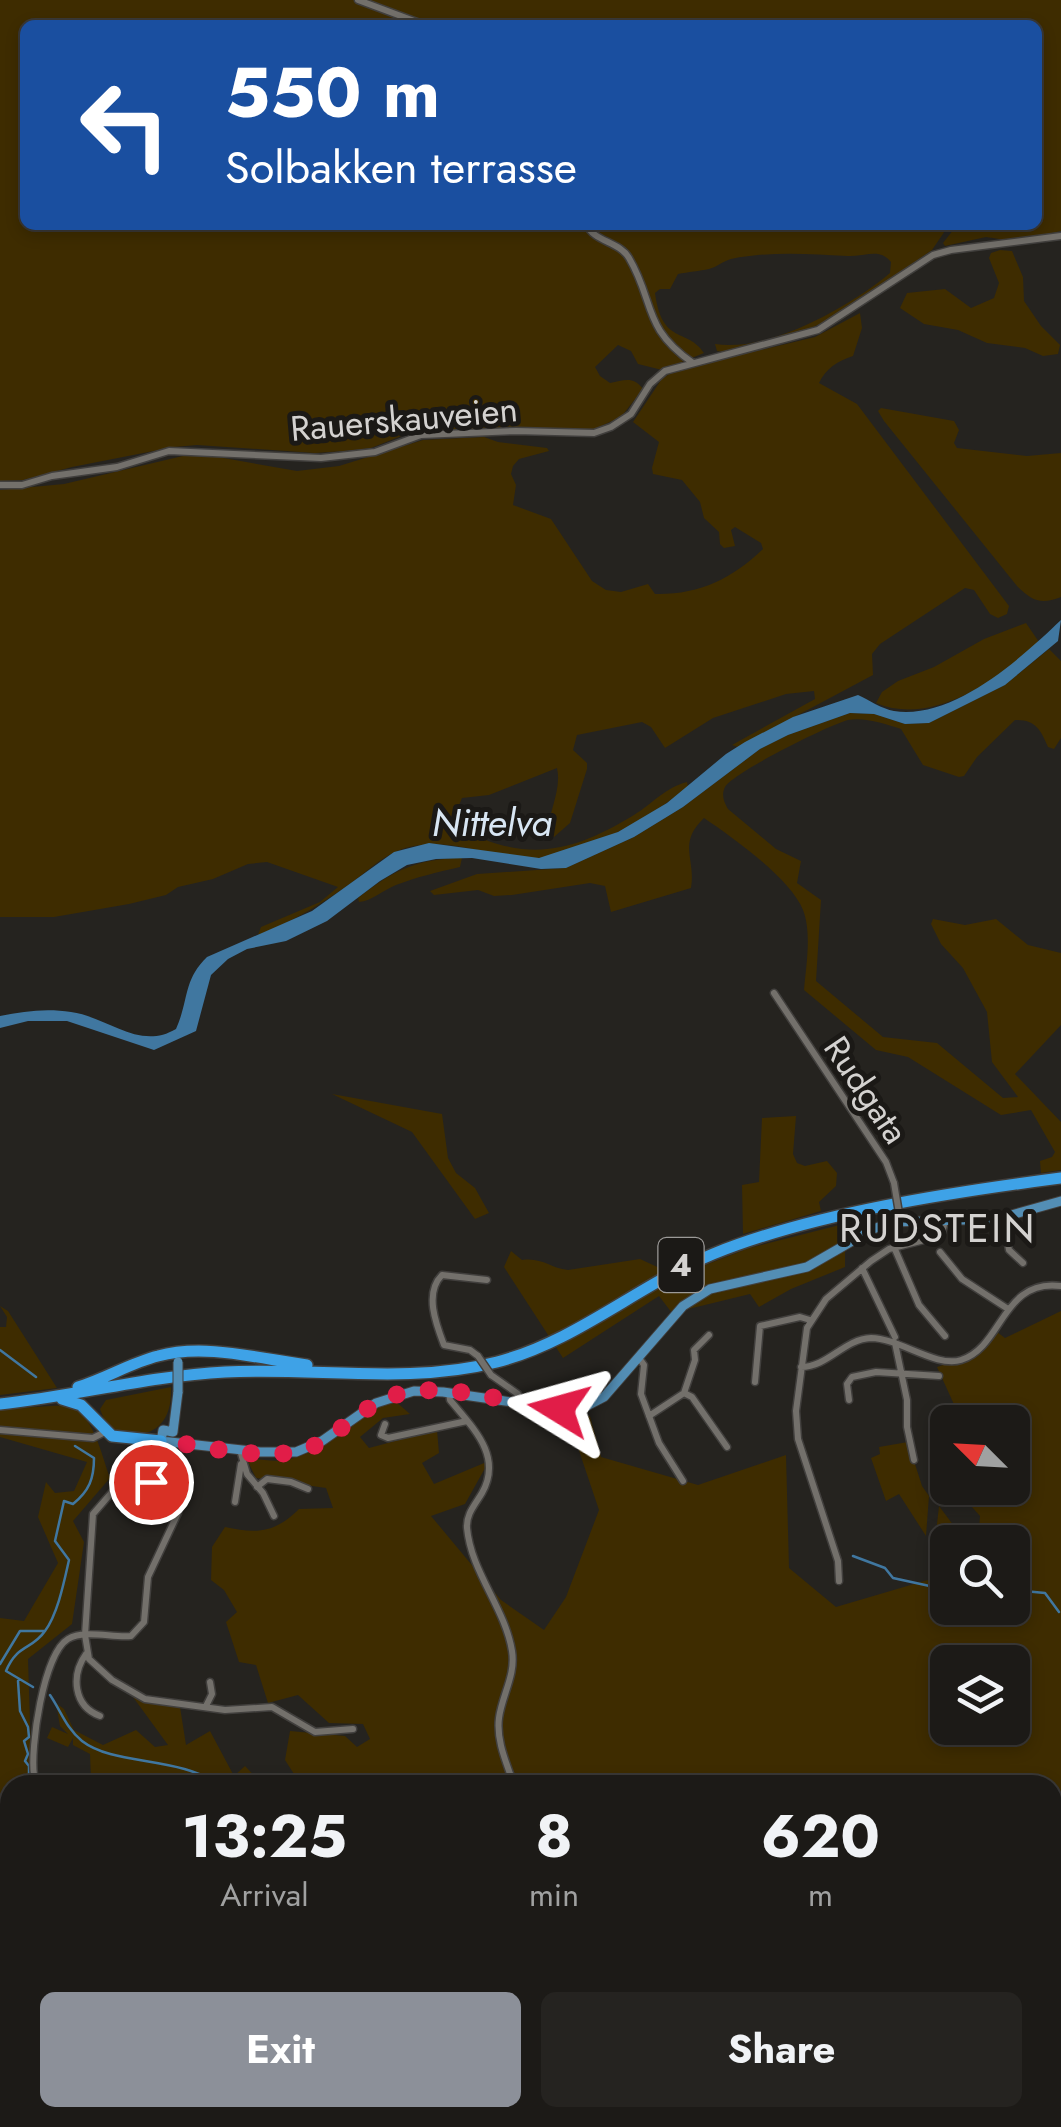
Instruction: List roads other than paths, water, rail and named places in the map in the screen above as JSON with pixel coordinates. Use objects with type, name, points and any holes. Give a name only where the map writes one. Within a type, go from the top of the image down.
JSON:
[{"type":"highway","name":"4","points":[[314,1371],[424,1369],[490,1359],[566,1332],[674,1268],[735,1242],[889,1202],[1061,1176]]},
{"type":"highway","name":"4","points":[[0,1404],[211,1373],[424,1373],[491,1363],[568,1336],[688,1266],[751,1241],[890,1207],[1061,1176]]},
{"type":"highway","name":"4","points":[[31,1401],[89,1384],[158,1356],[236,1355],[336,1369]]},
{"type":"highway","points":[[96,1421],[96,1403],[112,1387]]},
{"type":"highway","points":[[53,1397],[82,1404],[105,1432],[116,1437],[167,1436]]},
{"type":"main road","points":[[178,1357],[177,1407],[167,1436],[198,1445],[279,1454],[301,1451],[389,1397],[420,1391],[568,1410],[588,1406],[609,1392],[678,1312],[700,1294],[719,1286],[807,1267],[900,1217],[1002,1218],[1061,1201]]},
{"type":"street","points":[[358,0],[412,20]]},
{"type":"street","points":[[590,230],[626,254],[656,328],[693,362]]},
{"type":"street","name":"Rauerskauveien","points":[[0,485],[22,486],[52,476],[122,466],[173,451],[321,458],[379,451],[421,435],[594,433],[631,414],[662,373],[818,330],[939,252],[1061,236]]},
{"type":"street","name":"Rudgata","points":[[774,993],[886,1162],[900,1217]]},
{"type":"street","points":[[1002,1218],[1009,1250],[1023,1263]]},
{"type":"street","points":[[838,1581],[838,1561],[798,1439],[796,1411],[810,1320],[826,1299],[862,1268],[894,1248],[936,1238],[944,1230],[946,1220]]},
{"type":"street","points":[[894,1248],[919,1305],[945,1336]]},
{"type":"street","points":[[940,1252],[962,1280],[1008,1309]]},
{"type":"street","points":[[862,1268],[895,1340],[914,1460]]},
{"type":"street","points":[[487,1280],[442,1274],[433,1293],[433,1312],[444,1346],[470,1350],[478,1356],[491,1375],[518,1394],[519,1403]]},
{"type":"street","points":[[801,1368],[818,1364],[856,1340],[880,1338],[895,1340],[945,1361],[958,1361],[982,1344],[1008,1309],[1030,1290],[1061,1286]]},
{"type":"street","points":[[755,1382],[760,1326],[800,1317],[810,1320]]},
{"type":"street","points":[[649,1416],[684,1392],[694,1350],[709,1335]]},
{"type":"street","points":[[638,1358],[644,1365],[641,1394],[649,1416],[663,1452],[676,1465],[683,1481]]},
{"type":"street","points":[[849,1400],[846,1384],[852,1377],[876,1372],[939,1376]]},
{"type":"street","points":[[449,1392],[450,1400],[484,1444],[490,1458],[487,1482],[467,1521],[474,1552],[512,1650],[512,1669],[499,1714],[498,1733],[511,1775]]},
{"type":"street","points":[[684,1392],[692,1397],[727,1447]]},
{"type":"street","points":[[386,1424],[381,1435],[388,1438],[468,1421]]},
{"type":"street","points":[[0,1430],[89,1438],[105,1432]]},
{"type":"street","points":[[34,1775],[33,1730],[56,1652],[66,1640],[85,1635],[124,1637],[141,1629],[148,1577],[178,1514],[179,1481],[172,1467],[167,1436]]},
{"type":"street","points":[[235,1502],[242,1463],[240,1450]]},
{"type":"street","points":[[242,1463],[274,1516]]},
{"type":"street","points":[[100,1716],[85,1708],[77,1687],[78,1671],[86,1654],[90,1534],[96,1509],[113,1491],[153,1482],[172,1467]]},
{"type":"street","points":[[257,1486],[266,1480],[291,1482],[308,1489]]},
{"type":"street","points":[[86,1654],[94,1666],[146,1699],[224,1710],[272,1707],[315,1732],[353,1728]]},
{"type":"street","points":[[206,1706],[212,1694],[210,1682]]},
{"type":"water","name":"Nittelva","points":[[1061,620],[1058,641],[1005,685],[929,723],[905,724],[874,714],[850,713],[788,735],[760,749],[683,807],[634,837],[566,868],[541,869],[472,858],[407,865],[327,921],[286,941],[247,949],[228,959],[211,975],[196,1031],[154,1050],[67,1021],[28,1021],[0,1028],[0,1016],[53,1010],[85,1015],[136,1035],[162,1035],[176,1029],[190,982],[207,957],[312,911],[394,852],[429,843],[539,858],[618,832],[667,803],[726,754],[793,717],[858,695],[894,711],[940,706],[985,683]]},
{"type":"waterway","points":[[0,1350],[36,1377]]},
{"type":"waterway","points":[[33,1687],[6,1671],[15,1656],[45,1631],[60,1597],[69,1560],[55,1541],[64,1501],[73,1504],[83,1494],[94,1465],[94,1458],[75,1446]]},
{"type":"waterway","points":[[853,1556],[885,1568],[893,1578],[930,1586]]},
{"type":"waterway","points":[[1030,1592],[1045,1593],[1059,1612]]},
{"type":"waterway","points":[[0,1664],[20,1631],[45,1631]]},
{"type":"waterway","points":[[18,1681],[20,1711],[28,1727],[29,1737],[24,1741],[29,1775]]},
{"type":"waterway","points":[[50,1695],[72,1731],[95,1749],[201,1775]]},
{"type":"district","name":"RUDSTEIN","points":[[938,1228]]}]
